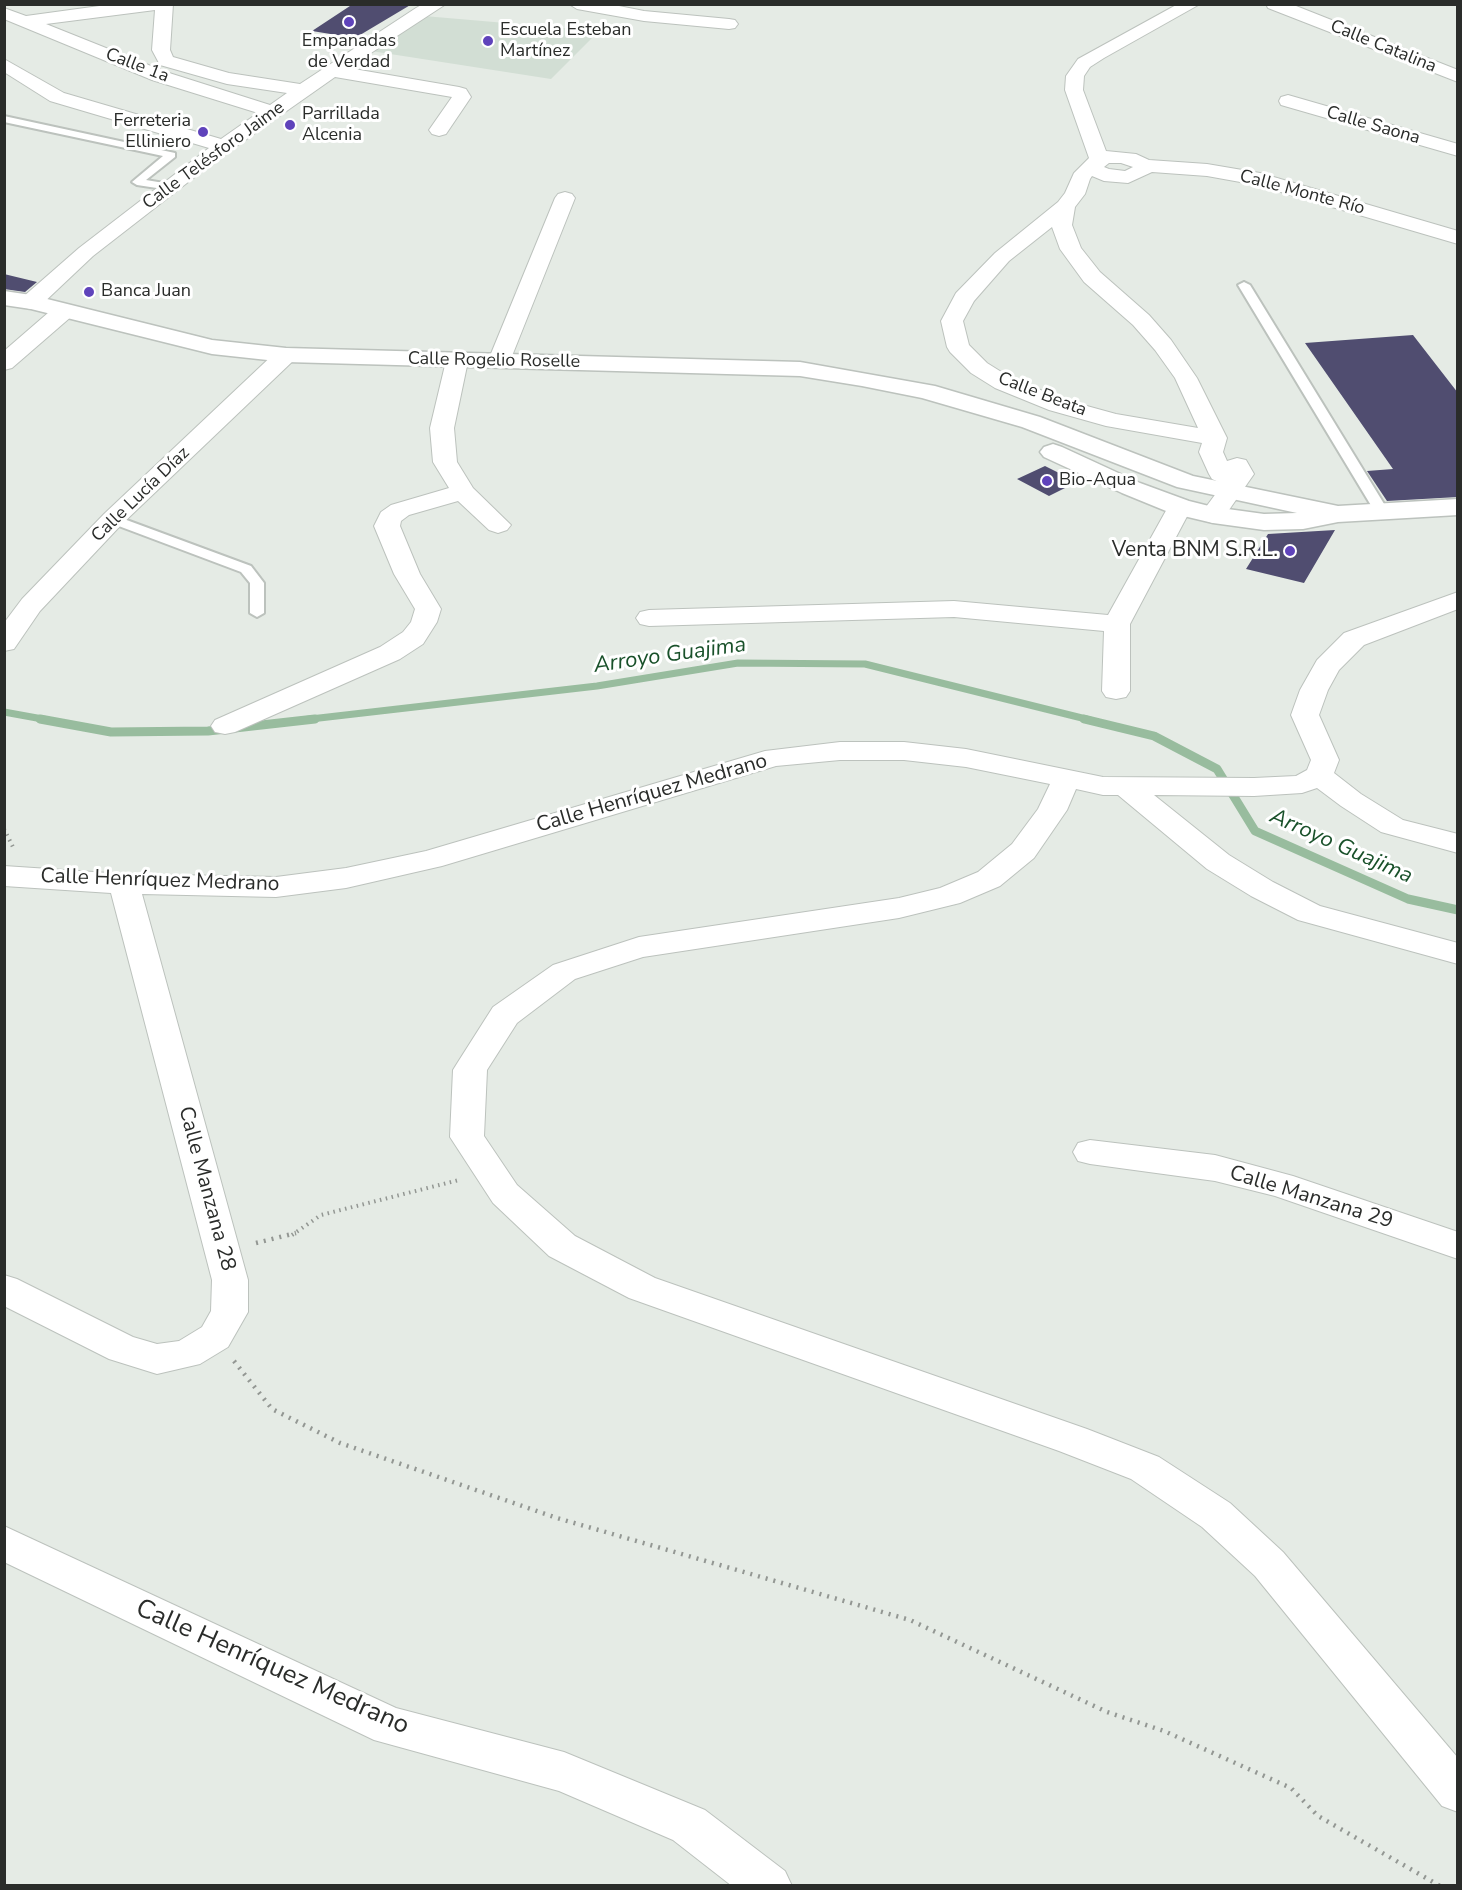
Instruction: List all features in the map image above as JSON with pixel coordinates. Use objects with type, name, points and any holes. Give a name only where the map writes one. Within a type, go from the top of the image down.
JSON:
[{"type":"street","points":[[25,21],[159,4]]},
{"type":"street","points":[[164,4],[161,50],[166,61],[227,78],[303,90]]},
{"type":"street","points":[[577,4],[644,16],[729,24]]},
{"type":"street","points":[[1097,161],[1074,90],[1075,76],[1084,63],[1098,54],[1192,4]]},
{"type":"street","name":"Calle Catalina","points":[[1274,4],[1321,13],[1458,77]]},
{"type":"street","points":[[401,7],[430,8]]},
{"type":"street","name":"Calle Telésforo Jaime","points":[[31,302],[86,252],[170,187],[174,168],[224,146],[303,90],[430,8]]},
{"type":"street","name":"Calle 1a","points":[[4,13],[159,76],[273,112]]},
{"type":"street","points":[[4,64],[57,97],[224,146]]},
{"type":"street","points":[[159,76],[184,67]]},
{"type":"street","points":[[332,71],[459,93],[462,97],[439,130]]},
{"type":"street","name":"Calle Saona","points":[[1288,101],[1458,150]]},
{"type":"street","points":[[1070,200],[1096,185],[1136,172],[1136,160],[1121,157],[1097,161],[1081,177],[1070,200],[1062,225],[1071,249],[1092,277],[1141,320],[1163,345],[1186,378],[1215,440],[1211,452],[1221,474],[1231,487],[1213,515]]},
{"type":"street","name":"Calle Monte Río","points":[[1136,172],[1207,170],[1260,179],[1458,238]]},
{"type":"street","points":[[499,361],[565,198]]},
{"type":"street","name":"Calle Beata","points":[[1070,200],[1002,257],[964,298],[952,321],[958,347],[979,368],[1003,383],[1057,405],[1114,421],[1215,440]]},
{"type":"street","name":"Calle Rogelio Roselle","points":[[4,298],[31,302],[212,347],[286,356],[800,369],[895,384],[1031,422],[1186,482],[1231,487],[1338,514]]},
{"type":"street","points":[[4,363],[64,311]]},
{"type":"street","name":"Calle Lucía Díaz","points":[[4,643],[31,605],[113,519],[286,356]]},
{"type":"street","points":[[457,361],[442,428],[445,462],[463,492],[498,525]]},
{"type":"street","name":"Calle Rogelio Roselle","points":[[986,409],[1015,430],[1061,456],[1131,488],[1180,507],[1213,515],[1264,522],[1303,521],[1338,514],[1458,507]]},
{"type":"street","points":[[225,726],[390,653],[413,638],[424,622],[428,609],[407,574],[391,536],[387,526],[390,517],[400,510],[463,492]]},
{"type":"street","points":[[1116,691],[1117,624],[1180,507]]},
{"type":"street","points":[[1458,600],[1354,639],[1327,666],[1314,690],[1305,715],[1325,760],[1319,775],[1351,800],[1392,826],[1458,844]]},
{"type":"street","points":[[650,618],[954,609],[1117,624]]},
{"type":"street","name":"Calle Henríquez Medrano","points":[[4,876],[124,884],[276,886],[346,878],[431,859],[718,772],[775,757],[840,751],[904,751],[966,758],[1102,786],[1254,787],[1302,784],[1319,775]]},
{"type":"street","points":[[1066,780],[1052,810],[1023,851],[989,879],[949,896],[899,908],[639,947],[564,972],[505,1015],[470,1070],[467,1137],[505,1194],[562,1246],[642,1288],[1073,1440],[1145,1468],[1216,1515],[1269,1564],[1458,1792]]},
{"type":"street","points":[[1125,786],[1218,862],[1262,889],[1309,913],[1458,954]]},
{"type":"street","name":"Calle Manzana 28","points":[[124,884],[230,1280],[229,1312],[215,1337]]},
{"type":"street","name":"Calle Manzana 29","points":[[1090,1152],[1215,1168],[1281,1185],[1458,1246]]},
{"type":"street","points":[[4,1288],[122,1349],[157,1359],[187,1354],[215,1337]]},
{"type":"street","name":"Calle Henríquez Medrano","points":[[4,1543],[114,1598],[389,1726],[564,1772],[689,1825],[769,1886]]},
{"type":"lane","points":[[4,119],[171,155],[174,168],[137,182],[170,187]]},
{"type":"lane","points":[[1244,285],[1382,512]]},
{"type":"lane","points":[[113,519],[246,569],[257,583],[257,613]]},
{"type":"path","points":[[223,1250],[295,1234],[321,1215],[490,1172]]},
{"type":"path","points":[[215,1337],[272,1409],[340,1443],[557,1518],[910,1620],[1107,1712],[1164,1731],[1292,1788],[1318,1816],[1440,1886]]},
{"type":"shaded area","name":"Escuela Esteban Martínez","points":[[424,16],[599,31],[551,79],[371,51]]},
{"type":"building","points":[[353,4],[412,4],[355,38],[312,31]]},
{"type":"building","points":[[4,274],[37,282],[25,292],[4,289]]},
{"type":"building","points":[[1413,335],[1458,393],[1458,497],[1387,501],[1367,471],[1393,469],[1305,343]]},
{"type":"building","name":"Bio-Aqua","points":[[1045,466],[1077,482],[1049,496],[1017,479]]},
{"type":"building","name":"Venta BNM S.R.L.","points":[[1335,530],[1304,583],[1246,569],[1268,534]]},
{"type":"waterway","name":"Arroyo Guajima","points":[[302,720],[597,686],[738,663],[865,664],[1090,720]]},
{"type":"waterway","name":"Arroyo Guajima","points":[[4,712],[48,720]]},
{"type":"waterway","name":"Arroyo Guajima","points":[[40,719],[111,732],[208,731],[315,719]]},
{"type":"waterway","name":"Arroyo Guajima","points":[[1084,719],[1154,736],[1217,769],[1255,831],[1408,899],[1458,910]]},
{"type":"place","name":"Empanadas de Verdad","points":[[349,22]]},
{"type":"place","name":"Escuela Esteban Martínez","points":[[488,41]]},
{"type":"place","name":"Parrillada Alcenia","points":[[290,125]]},
{"type":"place","name":"Ferreteria Elliniero","points":[[203,132]]},
{"type":"place","name":"Banca Juan","points":[[89,292]]},
{"type":"place","name":"Bio-Aqua","points":[[1047,481]]},
{"type":"place","name":"Venta BNM S.R.L.","points":[[1290,551]]}]
